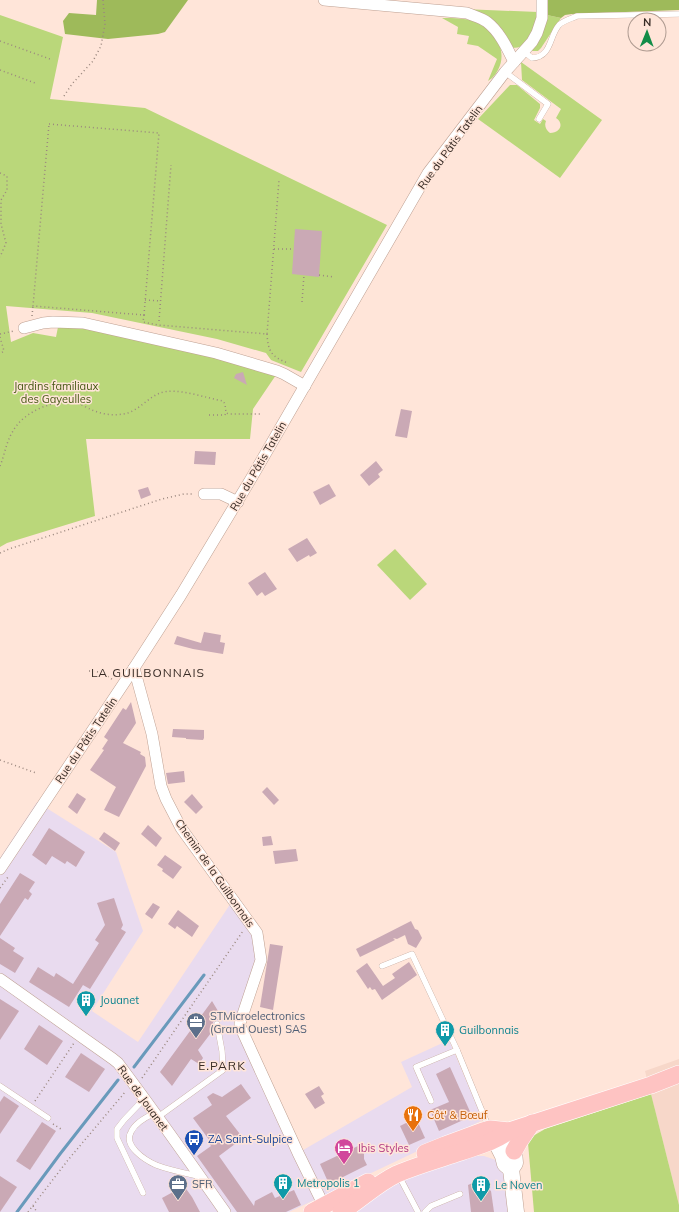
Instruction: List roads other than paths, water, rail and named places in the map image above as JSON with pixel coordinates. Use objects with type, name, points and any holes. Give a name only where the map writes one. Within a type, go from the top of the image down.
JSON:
[{"type":"main road","points":[[341,1212],[350,1207],[380,1183],[398,1174],[499,1134],[651,1085],[679,1074]]},
{"type":"main road","points":[[514,1151],[532,1123]]},
{"type":"main road","points":[[318,1209],[428,1152],[476,1133],[499,1134],[511,1144],[514,1151],[514,1163],[511,1169],[516,1212]]},
{"type":"main road","points":[[499,1134],[505,1164],[511,1169]]},
{"type":"street","points":[[324,0],[456,12],[472,15],[486,21],[492,26],[502,39],[514,62]]},
{"type":"street","name":"Rue du Pâtis Tatelin","points":[[0,869],[134,668],[238,502],[428,173],[505,72],[532,42],[542,18],[542,0]]},
{"type":"street","points":[[24,328],[53,322],[83,323],[216,353],[284,374],[305,386]]},
{"type":"street","points":[[204,494],[221,494],[238,502]]},
{"type":"street","name":"Chemin de la Guilbonnais","points":[[134,668],[152,734],[166,799],[181,828],[257,933],[261,960],[240,1026],[298,1153],[318,1209]]},
{"type":"street","name":"Rue de Jouanet","points":[[0,979],[114,1058],[225,1212]]},
{"type":"lane","points":[[524,51],[532,58],[542,55],[547,50],[559,26],[567,20],[577,16],[679,14]]},
{"type":"lane","points":[[505,72],[548,104],[539,119]]},
{"type":"lane","points":[[382,966],[412,954],[457,1050],[499,1134]]},
{"type":"lane","points":[[198,1176],[157,1165],[141,1157],[132,1146],[129,1138],[131,1130],[142,1120],[156,1115],[223,1070],[222,1051],[217,1024]]},
{"type":"lane","points":[[431,1101],[416,1067],[457,1050]]},
{"type":"lane","points":[[0,1086],[48,1118]]},
{"type":"lane","points":[[143,1193],[117,1138],[117,1129],[144,1099]]},
{"type":"lane","points":[[398,1174],[418,1212]]},
{"type":"lane","points":[[425,1212],[431,1206],[460,1194]]},
{"type":"waterway","points":[[134,1067],[204,975]]},
{"type":"waterway","points":[[17,1212],[118,1080]]},
{"type":"place","name":"Jouanet","points":[[86,1017]]},
{"type":"place","name":"STMicroelectronics (Grand Ouest) SAS","points":[[196,1039]]},
{"type":"place","name":"Guilbonnais","points":[[445,1047]]},
{"type":"place","name":"Côt' & Bœuf","points":[[413,1132]]},
{"type":"place","name":"ZA Saint-Sulpice","points":[[194,1156]]},
{"type":"place","name":"Ibis Styles","points":[[344,1165]]},
{"type":"place","name":"Metropolis 1","points":[[283,1200]]},
{"type":"place","name":"SFR","points":[[178,1201]]},
{"type":"place","name":"Le Noven","points":[[481,1202]]},
{"type":"district","name":"LA GUILBONNAIS","points":[[148,672]]},
{"type":"district","name":"E.PARK","points":[[222,1065]]},
{"type":"park label","name":"Jardins familiaux des Gayeulles","points":[[56,392]]}]
